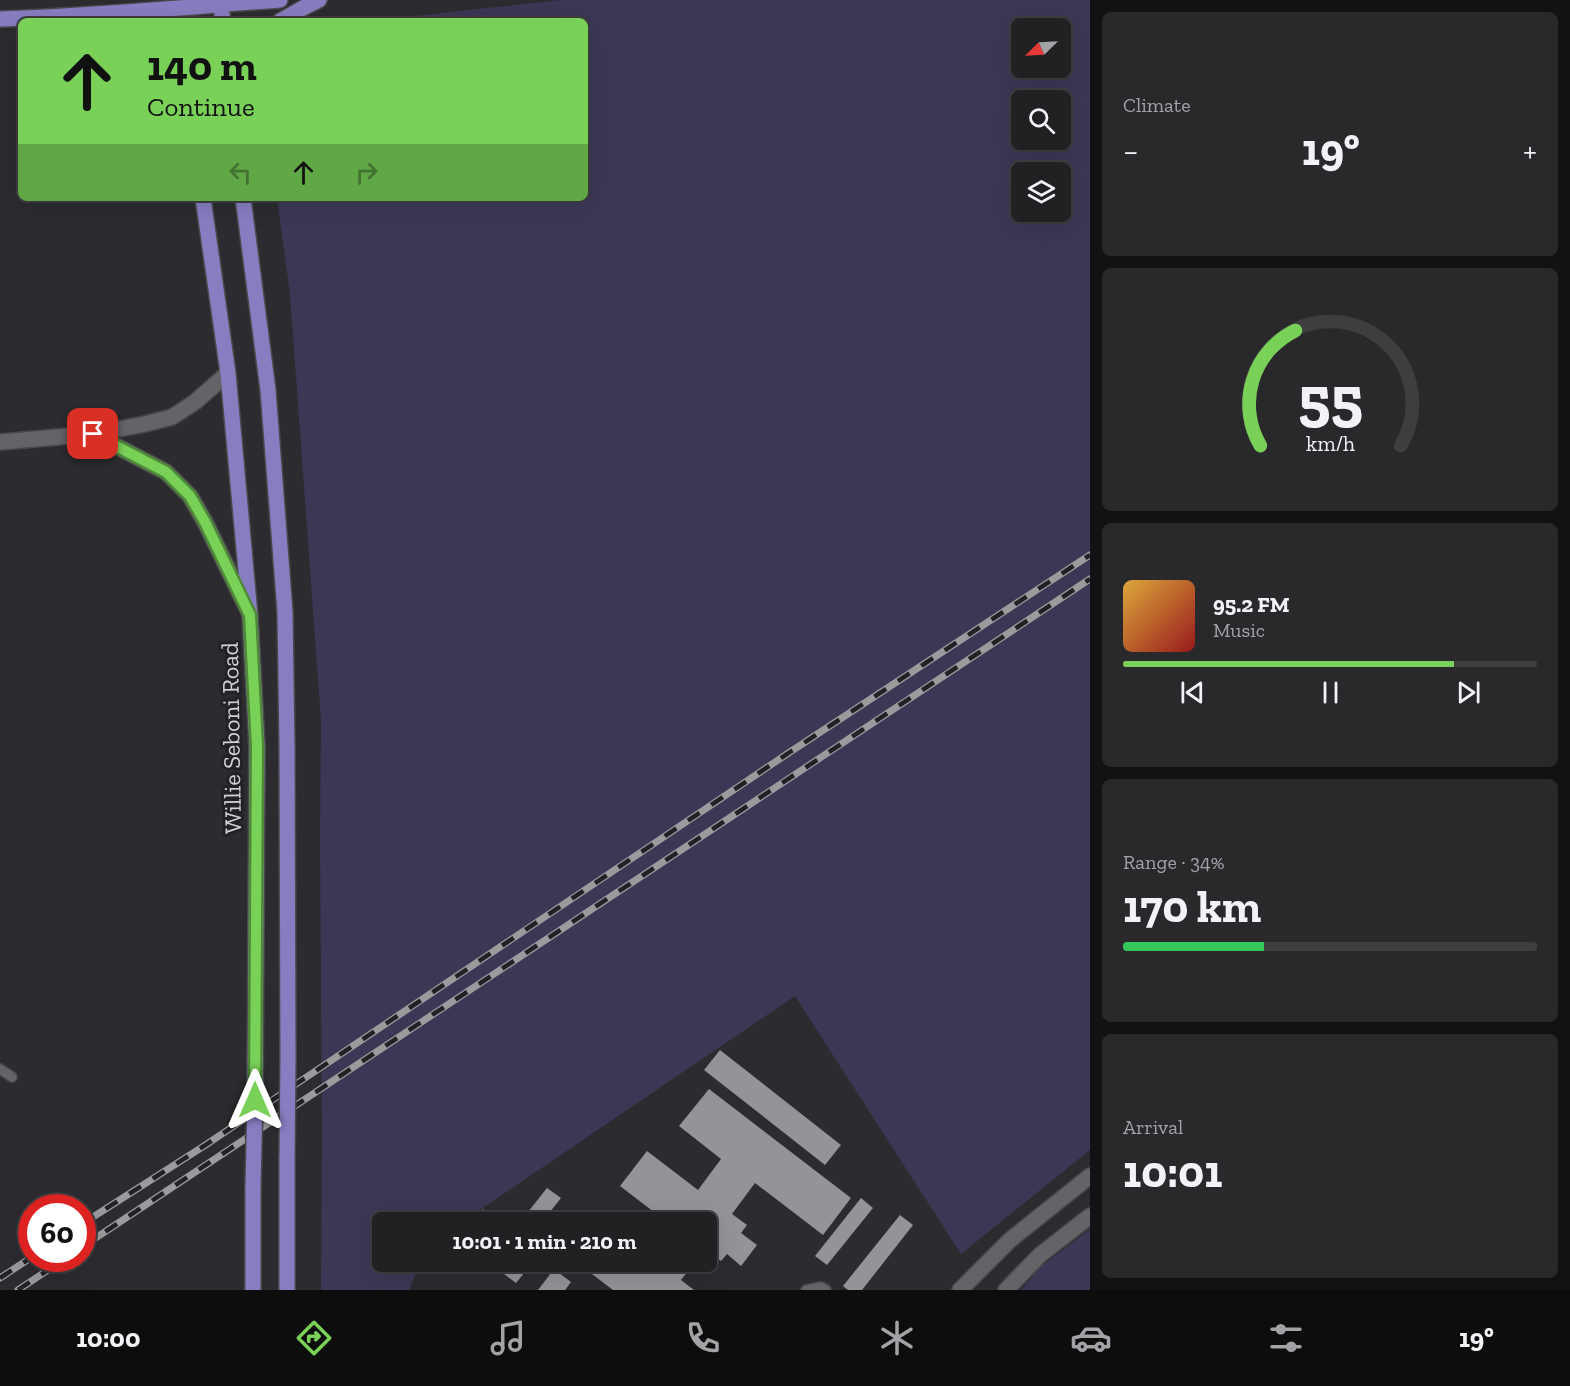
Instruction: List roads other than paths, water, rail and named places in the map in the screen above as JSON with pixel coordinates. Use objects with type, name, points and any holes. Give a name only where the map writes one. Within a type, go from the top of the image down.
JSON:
[{"type":"main road","points":[[26,18],[181,10],[220,2],[280,0]]},
{"type":"main road","points":[[286,18],[319,0]]},
{"type":"main road","points":[[220,2],[223,18]]},
{"type":"main road","points":[[52,17],[56,18]]},
{"type":"main road","points":[[0,19],[18,18]]},
{"type":"main road","name":"Willie Seboni Road","points":[[203,201],[228,374],[250,615],[257,746],[253,1290]]},
{"type":"main road","points":[[243,201],[268,390],[285,612],[287,1290]]},
{"type":"street","points":[[0,442],[93,434],[172,417],[195,402],[228,374]]},
{"type":"street","points":[[93,434],[166,472],[190,496],[250,615]]},
{"type":"street","points":[[960,1290],[1010,1240],[1090,1176]]},
{"type":"street","points":[[1006,1290],[1040,1255],[1090,1216]]},
{"type":"lane","points":[[0,1070],[12,1077]]},
{"type":"lane","points":[[806,1290],[821,1287],[826,1290]]},
{"type":"railway","points":[[96,1215],[204,1146],[790,752],[1090,555]]},
{"type":"railway","points":[[96,1238],[1090,579]]},
{"type":"railway","points":[[0,1278],[18,1266]]},
{"type":"railway","points":[[18,1290],[45,1272]]}]
